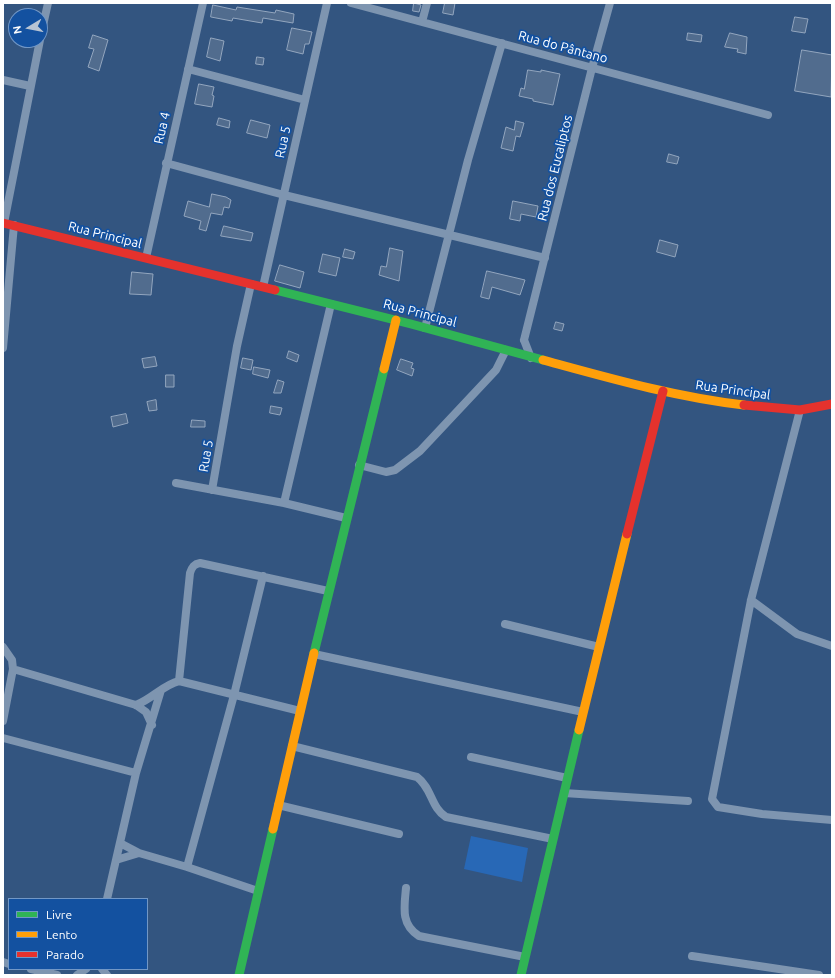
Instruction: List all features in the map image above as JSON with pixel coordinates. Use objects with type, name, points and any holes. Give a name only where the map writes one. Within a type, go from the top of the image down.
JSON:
[{"type":"street","name":"Rua 4","points":[[146,258],[166,163],[203,3]]},
{"type":"street","name":"Rua 5","points":[[263,287],[327,3]]},
{"type":"street","name":"Rua do Pântano","points":[[351,3],[768,115]]},
{"type":"street","points":[[422,22],[427,3]]},
{"type":"street","name":"Rua dos Eucaliptos","points":[[524,340],[592,68],[610,3]]},
{"type":"street","points":[[425,328],[468,160],[502,43]]},
{"type":"street","points":[[3,223],[38,48]]},
{"type":"street","points":[[188,69],[305,100]]},
{"type":"street","points":[[3,80],[30,86]]},
{"type":"street","points":[[166,163],[284,194],[545,258]]},
{"type":"street","name":"Rua Principal","points":[[3,223],[396,320],[531,358],[708,401],[800,410],[832,404]]},
{"type":"street","points":[[3,348],[14,225]]},
{"type":"street","name":"Rua 5","points":[[212,490],[237,346],[251,284]]},
{"type":"street","points":[[284,503],[331,304]]},
{"type":"street","points":[[239,975],[328,592],[396,320]]},
{"type":"street","points":[[359,465],[386,472],[394,470],[404,464],[420,451],[487,380],[509,351],[524,340],[531,358]]},
{"type":"street","points":[[521,975],[583,712],[663,391]]},
{"type":"street","points":[[800,410],[751,600],[712,799],[718,807],[762,814],[832,820]]},
{"type":"street","points":[[176,483],[284,503],[346,518]]},
{"type":"street","points":[[179,682],[190,573],[192,567],[200,563],[263,576],[328,592]]},
{"type":"street","points":[[187,867],[226,719],[234,696],[263,576]]},
{"type":"street","points":[[751,600],[797,634],[832,646]]},
{"type":"street","points":[[505,624],[599,647]]},
{"type":"street","points":[[3,647],[12,660],[13,669],[4,716]]},
{"type":"street","points":[[314,654],[583,712]]},
{"type":"street","points":[[13,669],[136,705],[146,712],[152,725]]},
{"type":"street","points":[[136,705],[145,702],[167,685],[179,682],[300,711]]},
{"type":"street","points":[[106,898],[136,772],[162,690]]},
{"type":"street","points":[[3,738],[136,772]]},
{"type":"street","points":[[292,746],[417,777],[424,782],[436,808],[446,817],[553,839]]},
{"type":"street","points":[[471,757],[568,778]]},
{"type":"street","points":[[564,793],[688,801]]},
{"type":"street","points":[[278,805],[399,834]]},
{"type":"street","points":[[120,844],[139,854],[187,867],[258,891]]},
{"type":"street","points":[[116,860],[139,854]]},
{"type":"street","points":[[406,888],[403,911],[406,924],[412,932],[419,936],[525,958]]},
{"type":"street","points":[[692,956],[819,975]]},
{"type":"street","points":[[35,970],[57,975]]},
{"type":"shaded area","points":[[471,836],[528,848],[522,882],[464,869]]},
{"type":"building","points":[[414,3],[421,5],[419,12],[413,11]]},
{"type":"building","points":[[445,3],[455,3],[453,15],[443,13]]},
{"type":"building","points":[[213,5],[236,10],[237,7],[275,13],[276,10],[294,14],[293,23],[263,18],[262,23],[233,18],[232,21],[211,17]]},
{"type":"building","points":[[795,17],[808,19],[805,33],[792,31]]},
{"type":"building","points":[[292,28],[312,32],[309,44],[305,44],[303,54],[287,50]]},
{"type":"building","points":[[688,33],[702,35],[701,42],[687,40]]},
{"type":"building","points":[[730,33],[747,37],[746,54],[737,52],[738,49],[725,47]]},
{"type":"building","points":[[93,35],[108,40],[99,71],[88,67],[94,49],[89,48]]},
{"type":"building","points":[[211,38],[224,41],[220,61],[207,57]]},
{"type":"building","points":[[802,50],[832,55],[831,97],[795,91]]},
{"type":"building","points":[[257,57],[264,58],[263,65],[256,64]]},
{"type":"building","points":[[528,70],[541,72],[541,70],[560,74],[553,105],[533,101],[533,99],[519,96],[521,88],[524,89]]},
{"type":"building","points":[[199,84],[214,87],[212,107],[195,104]]},
{"type":"building","points":[[219,118],[230,121],[229,128],[217,125]]},
{"type":"building","points":[[251,120],[270,125],[267,138],[247,133]]},
{"type":"building","points":[[516,121],[524,123],[520,137],[516,136],[513,151],[501,148],[506,127],[514,130]]},
{"type":"building","points":[[669,154],[679,157],[677,164],[667,162]]},
{"type":"building","points":[[212,194],[226,197],[231,200],[229,208],[224,207],[222,215],[211,213],[206,231],[199,229],[201,221],[184,216],[188,201],[209,207]]},
{"type":"building","points":[[513,201],[538,206],[536,217],[521,214],[520,221],[510,219]]},
{"type":"building","points":[[224,226],[253,233],[251,241],[221,236]]},
{"type":"building","points":[[660,240],[678,245],[675,257],[657,252]]},
{"type":"building","points":[[390,248],[403,251],[399,281],[379,275],[381,266],[386,267]]},
{"type":"building","points":[[345,249],[355,252],[353,259],[343,257]]},
{"type":"building","points":[[323,254],[340,258],[336,276],[319,272]]},
{"type":"building","points":[[280,265],[304,272],[300,288],[275,281]]},
{"type":"building","points":[[487,271],[525,280],[520,295],[492,287],[489,299],[481,297]]},
{"type":"building","points":[[132,272],[153,274],[151,295],[130,294]]},
{"type":"building","points":[[556,322],[564,324],[562,331],[554,329]]},
{"type":"building","points":[[289,351],[299,355],[297,362],[287,358]]},
{"type":"building","points":[[155,357],[157,366],[144,368],[142,359]]},
{"type":"building","points":[[243,358],[253,360],[251,370],[241,368]]},
{"type":"building","points":[[401,359],[413,363],[411,368],[414,369],[412,376],[397,370]]},
{"type":"building","points":[[254,367],[270,370],[268,378],[253,374]]},
{"type":"building","points":[[166,375],[174,375],[174,387],[166,387]]},
{"type":"building","points":[[278,380],[284,382],[281,393],[274,393]]},
{"type":"building","points":[[156,400],[157,410],[149,411],[147,402]]},
{"type":"building","points":[[271,406],[282,408],[280,415],[270,413]]},
{"type":"building","points":[[126,414],[128,423],[113,427],[111,417]]},
{"type":"building","points":[[192,420],[205,421],[205,427],[191,427]]},
{"type":"traffic: fast","points":[[275,290],[411,324],[543,360]]},
{"type":"traffic: fast","points":[[314,653],[384,369]]},
{"type":"traffic: fast","points":[[521,975],[579,730]]},
{"type":"traffic: fast","points":[[239,975],[273,829]]},
{"type":"traffic: slow","points":[[384,369],[396,320]]},
{"type":"traffic: slow","points":[[543,360],[667,392],[718,402],[744,405]]},
{"type":"traffic: slow","points":[[579,730],[627,534]]},
{"type":"traffic: slow","points":[[273,829],[314,653]]},
{"type":"traffic: jam","points":[[3,223],[275,290]]},
{"type":"traffic: jam","points":[[627,534],[663,391]]},
{"type":"traffic: jam","points":[[744,405],[800,410],[832,404]]}]
